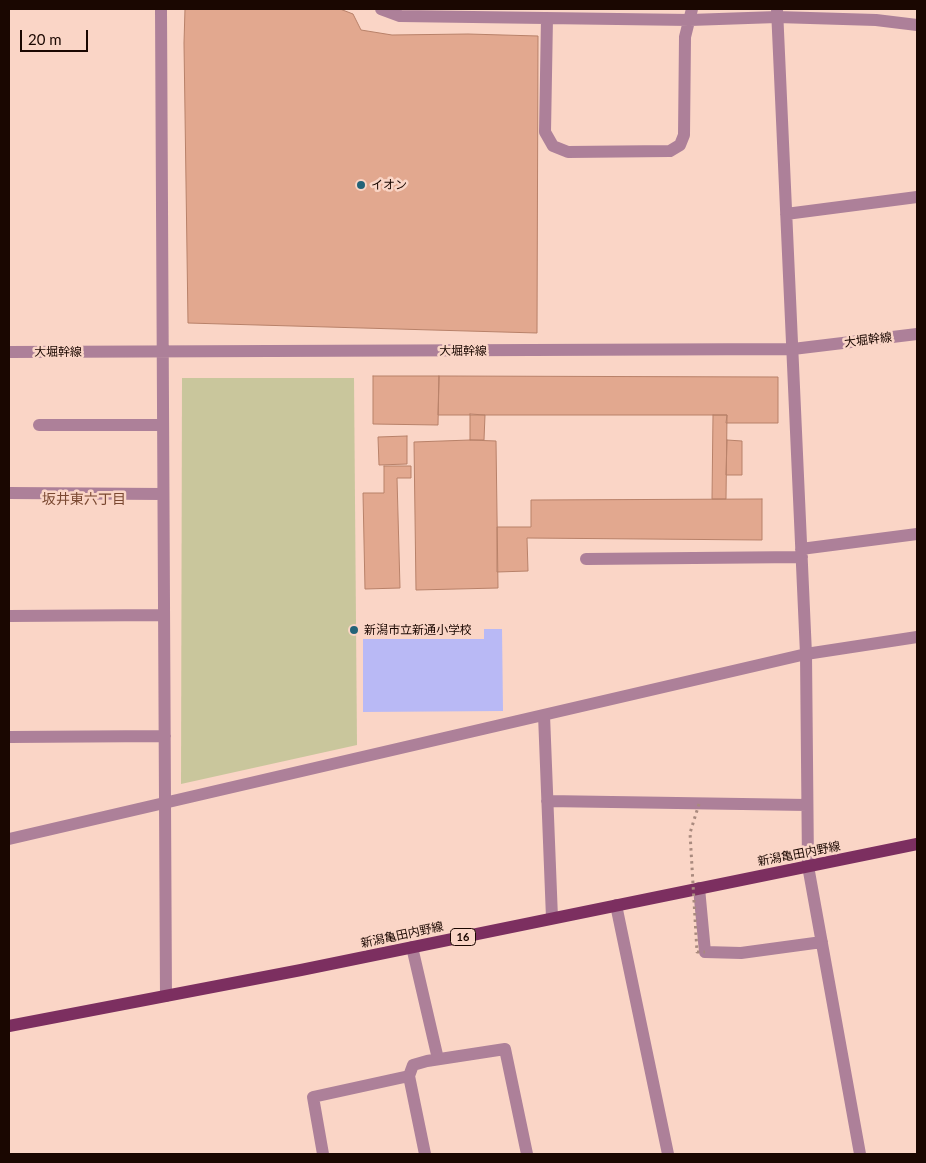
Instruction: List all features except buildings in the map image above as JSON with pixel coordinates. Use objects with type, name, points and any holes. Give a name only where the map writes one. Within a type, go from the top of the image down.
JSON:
[{"type":"main road","name":"新潟亀田内野線","points":[[9,1026],[412,947],[917,844]]},
{"type":"street","points":[[161,9],[166,996]]},
{"type":"street","points":[[381,9],[400,16],[546,18],[777,13],[876,20],[917,26]]},
{"type":"street","points":[[777,13],[806,654],[808,866],[860,1154]]},
{"type":"street","points":[[546,18],[545,132],[553,146],[568,152],[670,151],[680,145],[684,135],[685,37],[691,14]]},
{"type":"street","points":[[786,214],[917,197]]},
{"type":"street","name":"大堀幹線","points":[[9,352],[792,350],[917,334]]},
{"type":"street","points":[[39,425],[163,424]]},
{"type":"street","points":[[9,493],[163,494]]},
{"type":"street","points":[[586,559],[802,553],[917,534]]},
{"type":"street","points":[[9,616],[164,615]]},
{"type":"street","points":[[9,839],[806,654],[917,637]]},
{"type":"street","points":[[544,715],[552,918]]},
{"type":"street","points":[[9,737],[165,736]]},
{"type":"street","points":[[547,801],[807,805]]},
{"type":"street","points":[[699,888],[705,952],[741,953],[822,942]]},
{"type":"street","points":[[616,905],[668,1154]]},
{"type":"street","points":[[412,947],[438,1059]]},
{"type":"street","points":[[425,1154],[409,1076],[413,1065],[438,1059],[505,1049],[527,1154]]},
{"type":"street","points":[[323,1154],[313,1097],[409,1076]]},
{"type":"path","points":[[699,804],[690,833],[697,952],[705,952]]},
{"type":"shaded area","points":[[182,378],[354,378],[357,745],[181,784]]},
{"type":"water","points":[[484,629],[502,629],[503,711],[363,712],[363,639],[484,639]]},
{"type":"place","name":"イオン","points":[[361,185]]},
{"type":"place","name":"新潟市立新通小学校","points":[[354,630]]},
{"type":"district","name":"坂井東六丁目","points":[[84,499]]}]
